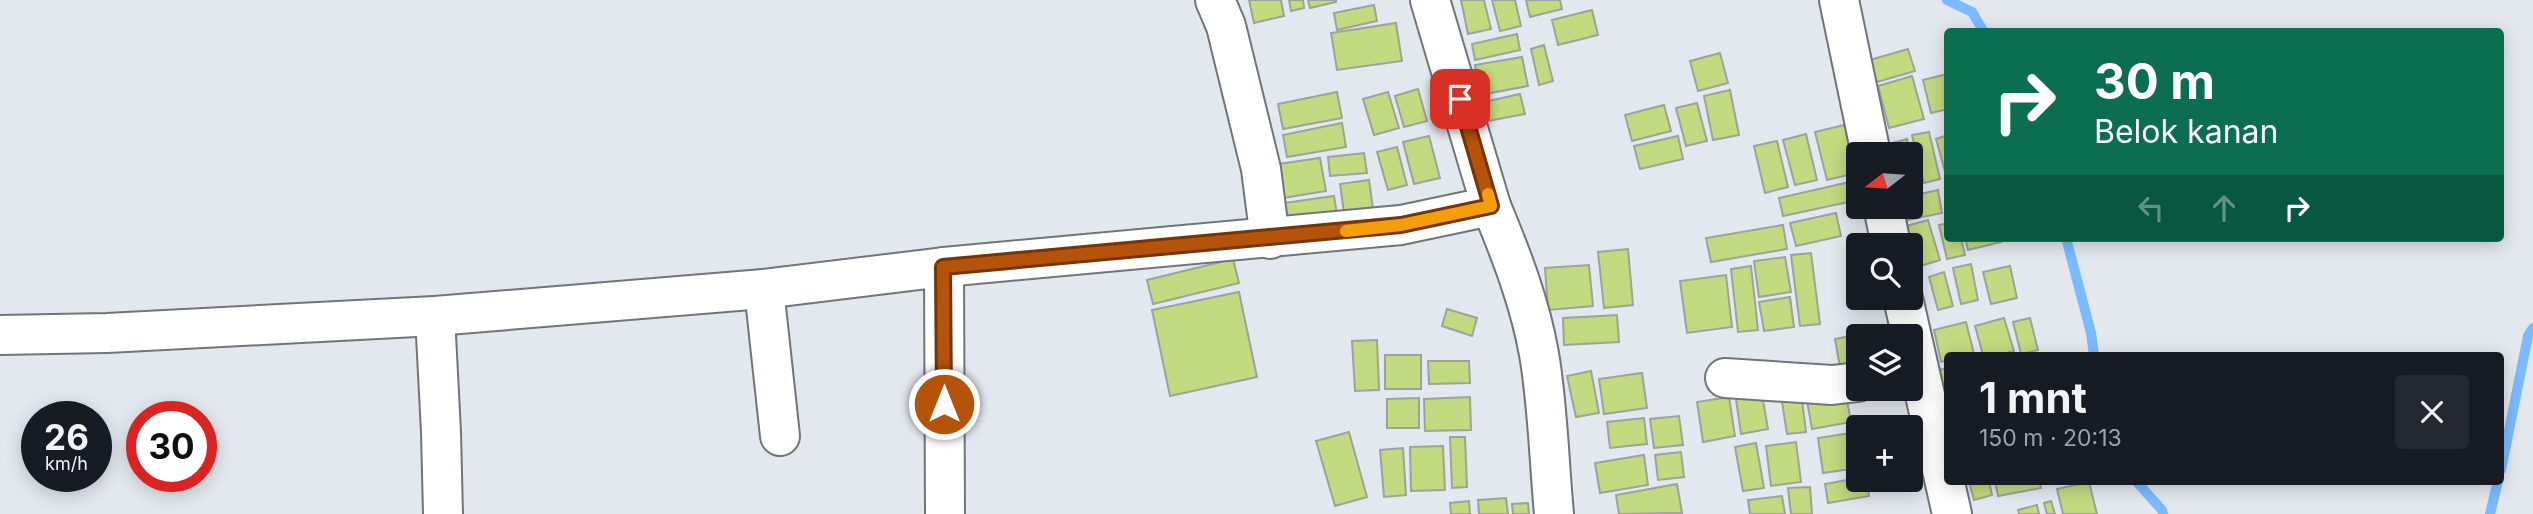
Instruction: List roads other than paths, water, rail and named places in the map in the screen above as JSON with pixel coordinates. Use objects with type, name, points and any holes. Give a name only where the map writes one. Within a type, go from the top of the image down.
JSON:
[{"type":"street","points":[[1214,0],[1226,26],[1261,169],[1270,239]]},
{"type":"street","points":[[1430,0],[1501,230],[1530,312],[1539,355],[1554,514]]},
{"type":"street","points":[[1839,0],[1869,142]]},
{"type":"street","points":[[0,335],[107,333],[435,316],[764,289],[943,267],[1401,225],[1501,230]]},
{"type":"street","points":[[943,267],[945,514]]},
{"type":"street","points":[[764,289],[780,436]]},
{"type":"street","points":[[435,316],[443,514]]},
{"type":"street","points":[[1725,378],[1832,385],[1846,383]]},
{"type":"street","points":[[1922,401],[1944,484]]},
{"type":"street","points":[[1944,485],[1952,514]]},
{"type":"waterway","points":[[1947,0],[1972,12],[1982,28]]},
{"type":"waterway","points":[[2067,242],[2094,352]]},
{"type":"waterway","points":[[2504,455],[2528,336],[2533,328]]},
{"type":"waterway","points":[[2140,485],[2163,514]]},
{"type":"waterway","points":[[2490,514],[2497,485]]}]
